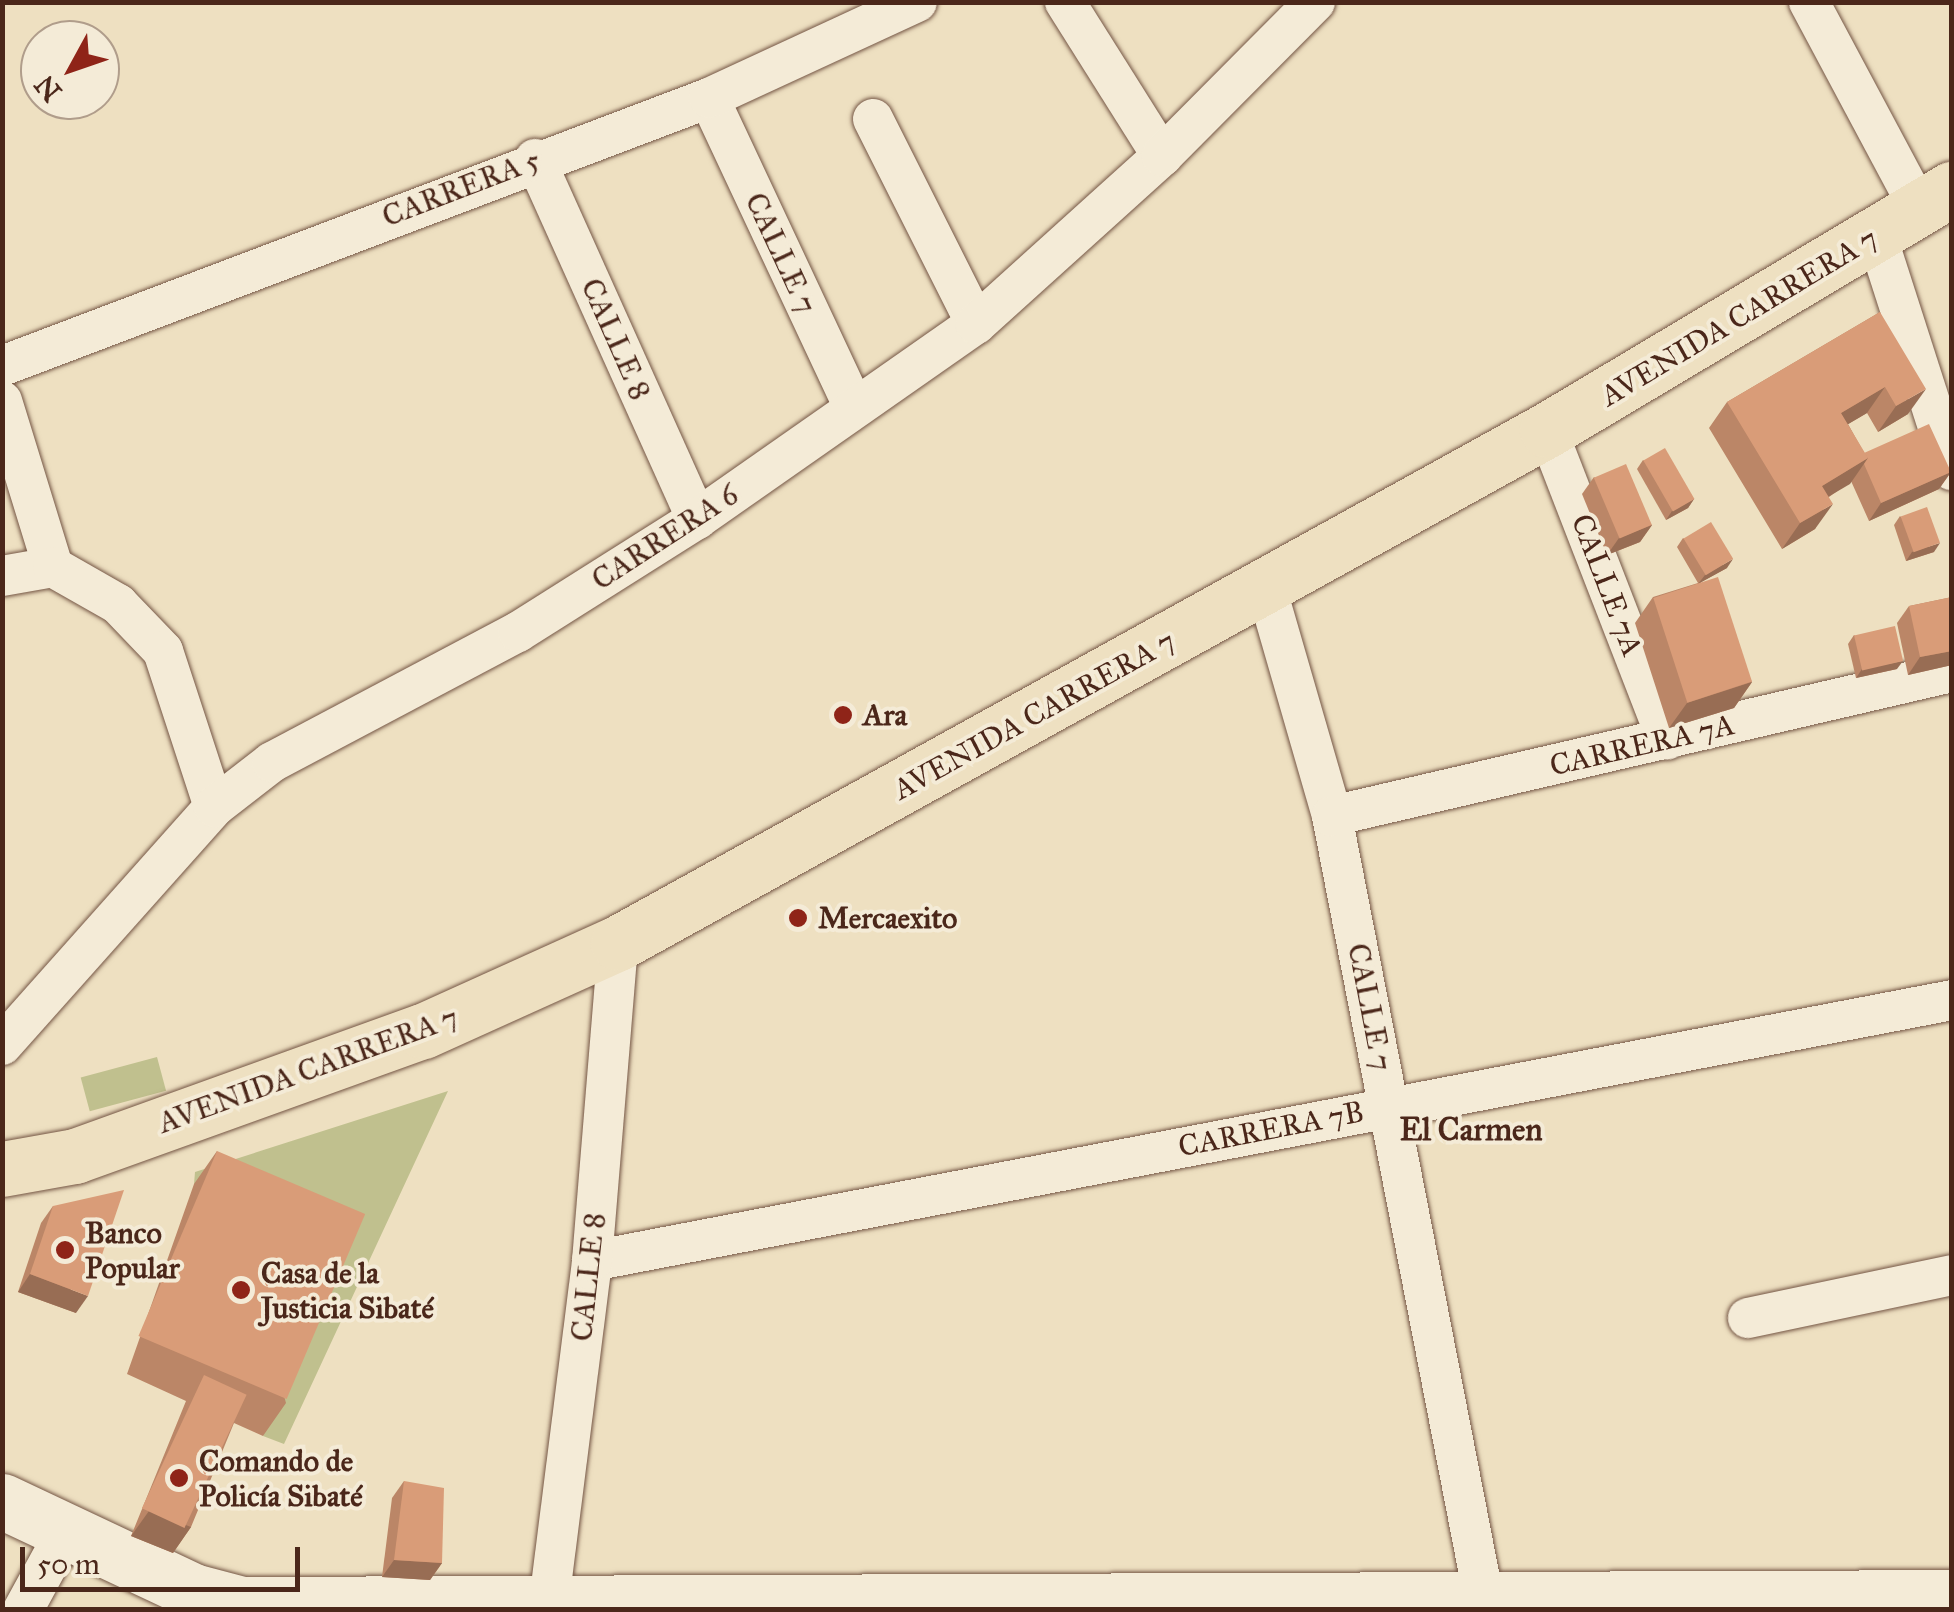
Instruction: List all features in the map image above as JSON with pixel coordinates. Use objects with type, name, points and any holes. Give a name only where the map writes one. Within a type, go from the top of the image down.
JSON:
[{"type":"main road","name":"AVENIDA CARRERA 7","points":[[2,1169],[75,1156],[424,1031],[618,943],[1547,430],[1916,211]]},
{"type":"main road","name":"AVENIDA CARRERA 7","points":[[2,1206],[75,1156]]},
{"type":"street","points":[[1065,2],[1162,156]]},
{"type":"street","name":"CARRERA 6","points":[[2,1045],[214,808],[272,762],[518,632],[697,519],[976,324],[1162,156],[1314,2]]},
{"type":"street","points":[[1809,2],[1916,211],[1952,470]]},
{"type":"street","name":"CARRERA 5","points":[[2,366],[535,159],[709,98],[908,5]]},
{"type":"street","name":"CALLE 7","points":[[709,98],[854,408]]},
{"type":"street","points":[[873,119],[976,324]]},
{"type":"street","name":"CALLE 8","points":[[535,159],[697,519]]},
{"type":"street","points":[[2,401],[53,567]]},
{"type":"street","name":"CALLE 7A","points":[[1547,430],[1667,740]]},
{"type":"street","points":[[2,576],[53,567],[118,604],[163,650],[214,808]]},
{"type":"street","name":"CALLE 7","points":[[1266,587],[1332,816],[1486,1606]]},
{"type":"street","name":"CARRERA 7A","points":[[1332,816],[1952,672]]},
{"type":"street","name":"CALLE 8","points":[[548,1608],[592,1261],[618,943]]},
{"type":"street","name":"CARRERA 7B","points":[[592,1261],[1952,1000]]},
{"type":"street","points":[[1748,1318],[1952,1275]]},
{"type":"street","points":[[2,1501],[39,1541],[165,1610]]},
{"type":"street","points":[[39,1541],[242,1604],[548,1608],[1486,1606],[1952,1597]]},
{"type":"street","points":[[23,1610],[39,1541]]},
{"type":"green space","points":[[157,1057],[166,1091],[90,1111],[81,1077]]},
{"type":"green space","points":[[448,1091],[284,1444],[263,1436],[342,1249],[194,1184],[195,1172]]},
{"type":"building","points":[[1880,312],[1926,389],[1896,406],[1885,387],[1841,413],[1868,458],[1822,486],[1833,504],[1800,523],[1727,402]]},
{"type":"building","points":[[1929,424],[1951,472],[1881,503],[1864,464],[1868,458],[1864,453]]},
{"type":"building","points":[[1665,448],[1694,499],[1673,512],[1643,460]]},
{"type":"building","points":[[1626,464],[1652,525],[1620,538],[1594,478]]},
{"type":"building","points":[[1927,507],[1940,543],[1914,552],[1901,517]]},
{"type":"building","points":[[1711,522],[1733,559],[1706,575],[1684,538]]},
{"type":"building","points":[[1718,577],[1752,682],[1687,703],[1653,598]]},
{"type":"building","points":[[1952,597],[1952,651],[1920,657],[1909,606]]},
{"type":"building","points":[[1895,626],[1903,661],[1862,671],[1854,635]]},
{"type":"building","name":"Casa de la Justicia Sibaté","points":[[217,1151],[365,1214],[287,1399],[138,1336]]},
{"type":"building","name":"Banco Popular","points":[[124,1190],[88,1296],[30,1274],[53,1206]]},
{"type":"building","name":"Comando de Policía Sibaté","points":[[204,1375],[247,1395],[184,1528],[142,1508]]},
{"type":"building","points":[[404,1481],[444,1488],[442,1563],[394,1560]]},
{"type":"place","name":"Ara","points":[[843,715]]},
{"type":"place","name":"Mercaexito","points":[[798,918]]},
{"type":"place","name":"Banco Popular","points":[[65,1250]]},
{"type":"place","name":"Casa de la Justicia Sibaté","points":[[241,1290]]},
{"type":"place","name":"Comando de Policía Sibaté","points":[[179,1478]]},
{"type":"district","name":"El Carmen","points":[[1471,1130]]}]
